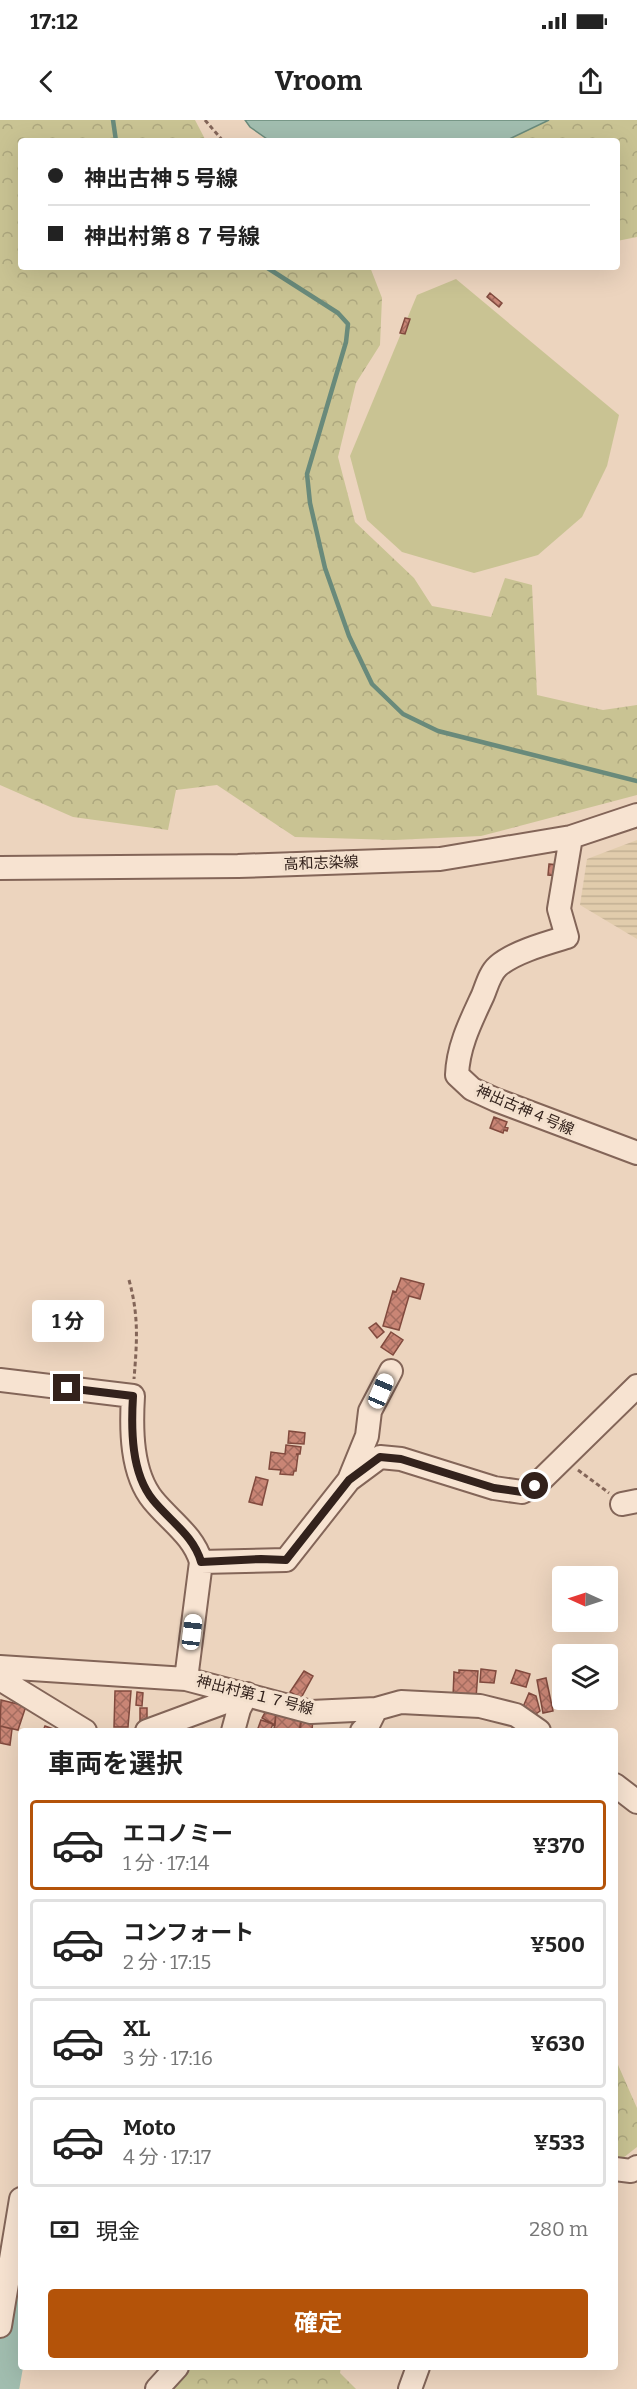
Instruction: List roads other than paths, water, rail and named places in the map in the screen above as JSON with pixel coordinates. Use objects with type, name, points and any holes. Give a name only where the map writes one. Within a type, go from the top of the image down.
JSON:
[{"type":"street","name":"高和志染線","points":[[0,867],[238,866],[440,859],[571,837],[637,815]]},
{"type":"street","name":"神出古神４号線","points":[[571,837],[559,909],[567,937],[536,946],[498,966],[491,974],[470,1021],[458,1059],[457,1075],[472,1089],[496,1100],[637,1153]]},
{"type":"street","points":[[349,1480],[367,1436],[370,1412],[391,1371]]},
{"type":"street","points":[[0,1380],[133,1396],[134,1446],[142,1483],[152,1499],[197,1546],[201,1562],[186,1679]]},
{"type":"street","points":[[201,1562],[286,1560],[349,1480],[380,1457],[401,1459],[494,1488],[522,1492],[535,1486],[637,1386]]},
{"type":"street","name":"神出村第１７号線","points":[[0,1667],[186,1679],[311,1712],[376,1709],[401,1702],[480,1707],[516,1715],[535,1728]]},
{"type":"street","points":[[0,1679],[80,1728]]},
{"type":"street","points":[[155,1728],[247,1694]]},
{"type":"street","points":[[234,1728],[239,1709],[247,1694]]},
{"type":"street","points":[[365,1728],[376,1709]]},
{"type":"street","points":[[618,1787],[637,1802]]},
{"type":"street","points":[[618,2169],[631,2171],[637,2167]]},
{"type":"street","points":[[0,2326],[18,2217]]},
{"type":"street","points":[[157,2389],[174,2370]]},
{"type":"street","points":[[410,2389],[417,2370]]},
{"type":"waterway","points":[[113,120],[116,138]]},
{"type":"waterway","points":[[271,270],[338,313],[348,324],[346,342],[307,474],[310,503],[325,568],[349,636],[372,684],[403,714],[438,731],[637,781]]},
{"type":"waterway","points":[[5,2389],[18,2316]]}]
